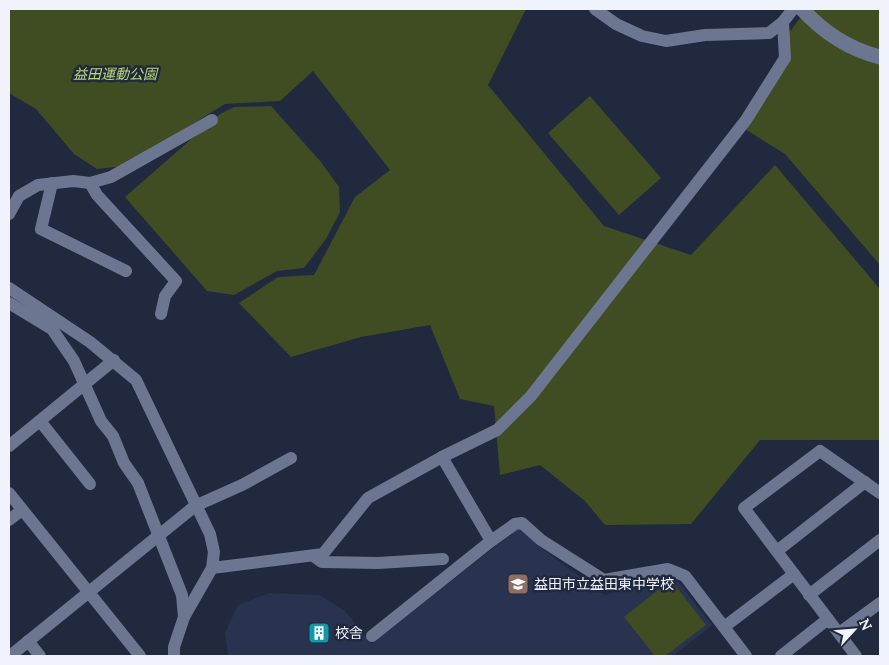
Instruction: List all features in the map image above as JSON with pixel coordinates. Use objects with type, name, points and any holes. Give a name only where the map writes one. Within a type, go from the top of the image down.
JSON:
[{"type":"street","points":[[596,9],[616,24],[642,36],[666,41],[705,36],[769,32],[783,22],[793,9]]},
{"type":"street","points":[[802,9],[824,30],[844,45],[880,57]]},
{"type":"street","points":[[212,568],[315,557],[324,554],[338,539],[368,498],[442,457],[497,430],[531,396],[577,340],[751,112],[786,58],[783,22]]},
{"type":"street","points":[[9,214],[19,196],[38,185],[73,181],[90,184],[111,177],[212,120]]},
{"type":"street","points":[[52,183],[41,229],[126,272]]},
{"type":"street","points":[[90,184],[97,195],[176,281],[165,296],[161,314]]},
{"type":"street","points":[[9,288],[114,360],[136,380],[210,534],[214,552],[212,568],[184,617],[174,647],[174,656]]},
{"type":"street","points":[[9,302],[52,329],[74,361],[101,422],[113,436],[124,463],[138,483],[182,595],[184,617]]},
{"type":"street","points":[[11,439],[40,421],[114,360]]},
{"type":"street","points":[[40,421],[90,484]]},
{"type":"street","points":[[856,656],[744,508],[820,451],[880,494]]},
{"type":"street","points":[[442,457],[491,541]]},
{"type":"street","points":[[10,656],[90,594],[195,506],[242,485],[291,458]]},
{"type":"street","points":[[776,551],[865,482]]},
{"type":"street","points":[[9,493],[140,656]]},
{"type":"street","points":[[9,520],[22,510]]},
{"type":"street","points":[[372,636],[491,541],[515,524],[522,523],[541,540],[604,580],[668,569],[685,576],[746,656]]},
{"type":"street","points":[[809,595],[880,540]]},
{"type":"street","points":[[315,557],[322,562],[378,563],[443,559]]},
{"type":"street","points":[[724,626],[794,574]]},
{"type":"street","points":[[839,633],[880,602]]},
{"type":"street","points":[[781,656],[828,619]]},
{"type":"street","points":[[28,641],[40,656]]},
{"type":"shaded area","name":"益田市立益田東中学校","points":[[520,527],[538,546],[605,595],[673,575],[712,625],[673,656],[228,656],[225,633],[238,605],[269,593],[319,595],[344,610],[372,644]]},
{"type":"green space","name":"益田運動公園","points":[[9,9],[526,9],[488,85],[604,226],[691,255],[775,165],[880,289],[880,440],[760,440],[691,524],[605,525],[585,501],[540,465],[500,475],[494,406],[460,399],[430,325],[361,337],[291,357],[239,303],[278,277],[314,275],[355,197],[390,170],[313,71],[280,101],[225,104],[124,166],[97,169],[74,154],[36,109],[9,93]]},
{"type":"green space","points":[[807,9],[880,9],[880,265],[785,154],[745,129],[789,62],[787,35]]},
{"type":"green space","points":[[590,96],[661,178],[619,215],[548,133]]},
{"type":"green space","points":[[271,106],[321,162],[339,187],[340,212],[326,239],[304,268],[277,271],[234,295],[207,291],[125,197],[220,114],[234,107]]},
{"type":"green space","points":[[671,580],[706,625],[665,656],[655,656],[624,617]]},
{"type":"place","name":"益田市立益田東中学校","points":[[518,584]]},
{"type":"place","name":"校舎","points":[[319,633]]}]
